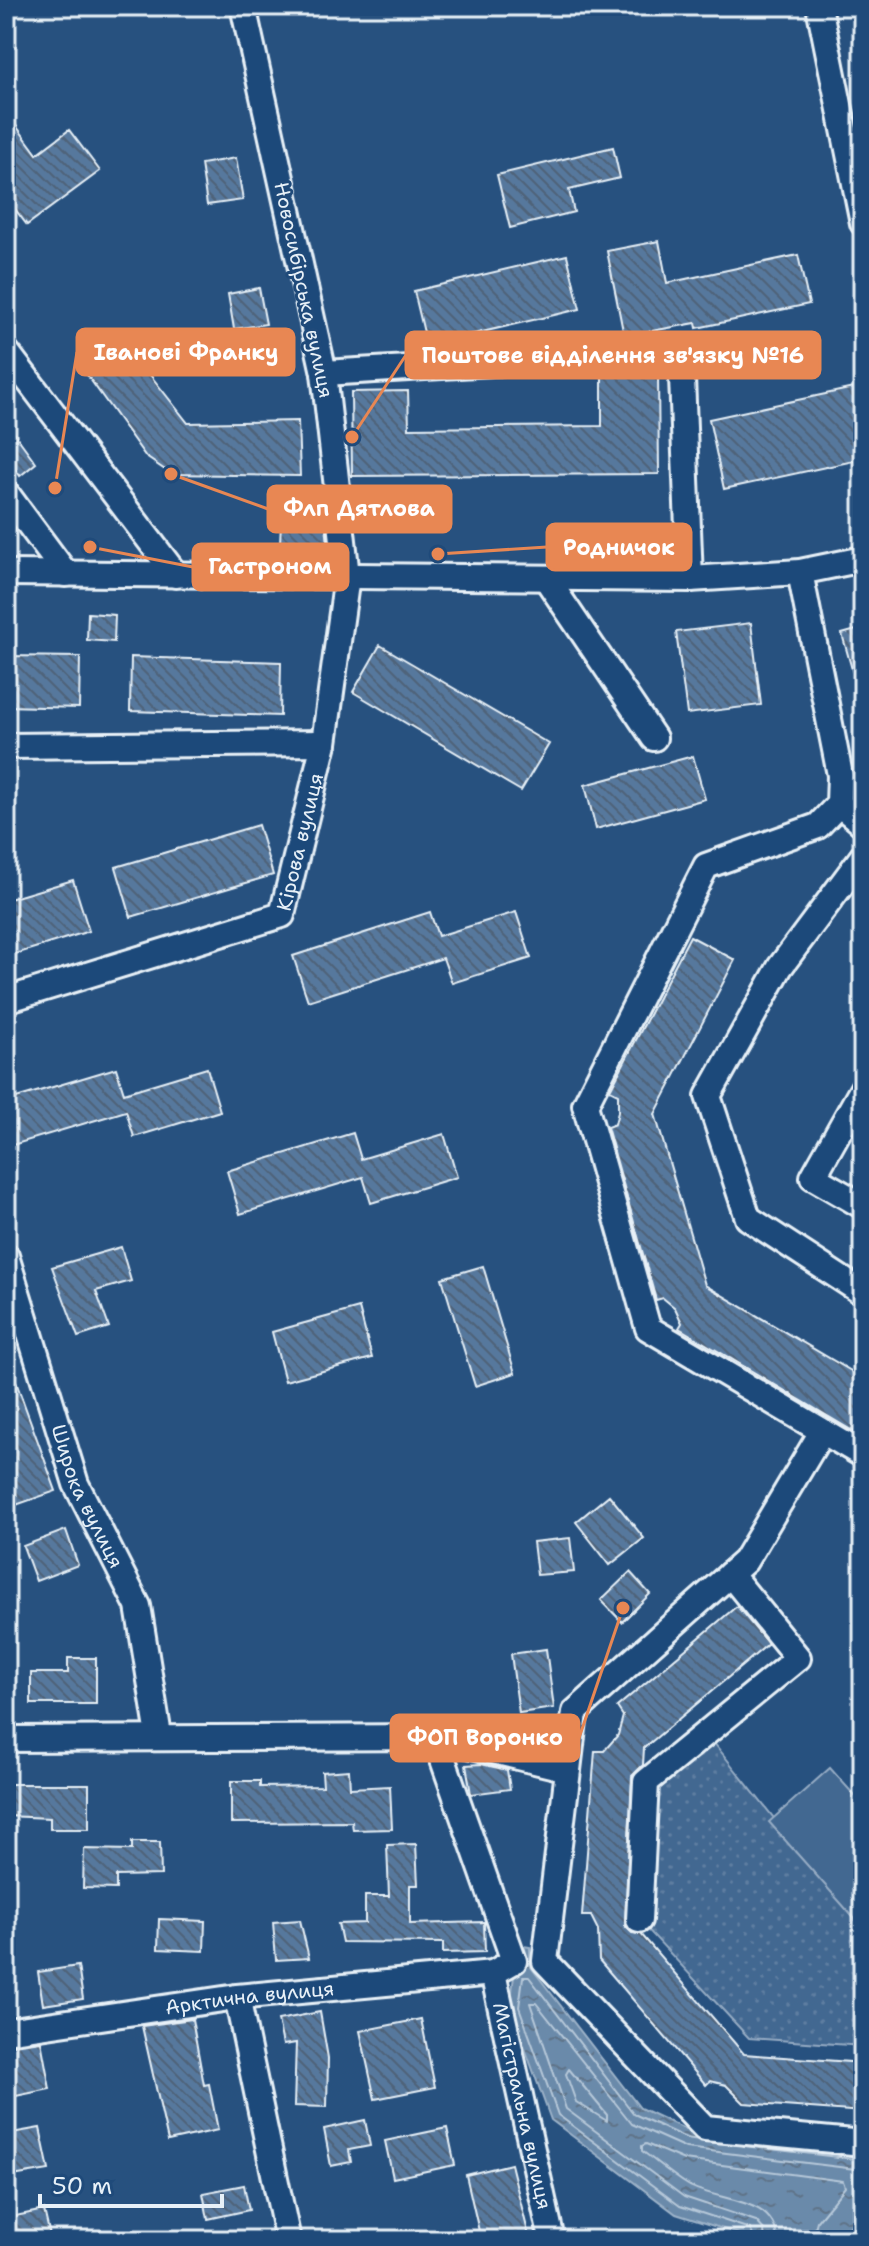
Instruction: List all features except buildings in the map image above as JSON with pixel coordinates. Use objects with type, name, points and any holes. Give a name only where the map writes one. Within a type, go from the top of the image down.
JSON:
[{"type":"street","name":"Новосибірська вулиця","points":[[243,6],[324,373],[347,576]]},
{"type":"street","points":[[819,6],[859,186],[863,223]]},
{"type":"street","points":[[6,351],[176,575]]},
{"type":"street","points":[[324,373],[681,352],[690,579]]},
{"type":"street","points":[[6,493],[66,574]]},
{"type":"street","points":[[6,573],[690,579],[800,572],[863,559]]},
{"type":"street","points":[[800,572],[840,775],[839,804],[818,826],[706,866],[585,1105],[648,1328],[863,1455]]},
{"type":"street","name":"Кірова вулиця","points":[[6,1000],[282,915],[324,743],[347,576]]},
{"type":"street","points":[[546,578],[654,738]]},
{"type":"street","points":[[6,746],[324,743]]},
{"type":"street","points":[[839,804],[863,824]]},
{"type":"street","points":[[863,856],[780,967],[708,1096],[748,1218],[863,1293]]},
{"type":"street","points":[[863,1088],[813,1177],[863,1206]]},
{"type":"street","name":"Широка вулиця","points":[[6,1256],[76,1484],[138,1606],[159,1736]]},
{"type":"street","points":[[822,1432],[745,1561],[575,1712],[545,1961],[705,2128],[863,2143]]},
{"type":"street","points":[[639,1920],[646,1782],[798,1658],[730,1574]]},
{"type":"street","points":[[435,1737],[514,1961],[493,1973]]},
{"type":"street","points":[[6,1739],[435,1737],[568,1769]]},
{"type":"street","name":"Арктична вулиця","points":[[6,2031],[237,1997],[493,1973]]},
{"type":"street","name":"Магістральна вулиця","points":[[493,1973],[552,2240]]},
{"type":"street","points":[[237,1997],[288,2240]]},
{"type":"shaded area","points":[[714,1743],[863,1930],[863,2046],[749,2038],[639,1920],[646,1782]]},
{"type":"shaded area","points":[[830,1768],[863,1805],[863,1928],[769,1822]]},
{"type":"water","points":[[518,1945],[530,1947],[530,1966],[640,2108],[689,2131],[863,2153],[863,2208],[840,2240],[758,2240],[676,2214],[551,2120],[510,2007]]},
{"type":"place","name":"Поштове відділення зв'язку №16","points":[[352,437]]},
{"type":"place","name":"Флп Дятлова","points":[[171,474]]},
{"type":"place","name":"Іванові Франку","points":[[55,488]]},
{"type":"place","name":"Гастроном","points":[[90,547]]},
{"type":"place","name":"Родничок","points":[[438,554]]},
{"type":"place","name":"ФОП Воронко","points":[[623,1608]]}]
